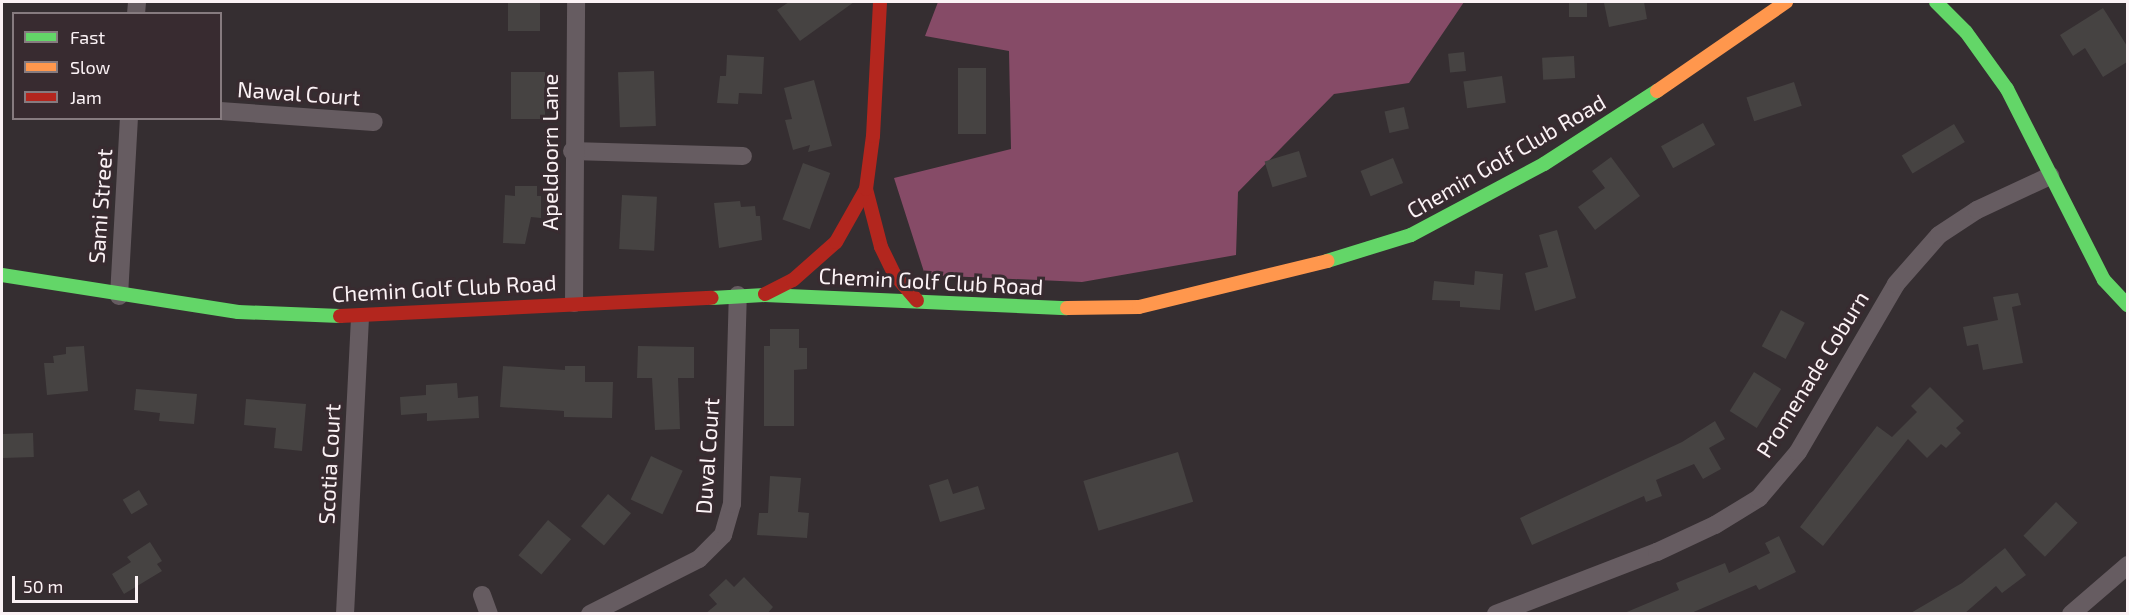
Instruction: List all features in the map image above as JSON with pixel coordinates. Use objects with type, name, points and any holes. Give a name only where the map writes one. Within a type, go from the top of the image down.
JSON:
[{"type":"street","name":"Apeldoorn Lane","points":[[574,303],[572,151],[576,2]]},
{"type":"street","points":[[765,295],[793,280],[836,242],[866,189],[873,136],[880,2]]},
{"type":"street","name":"Chemin Golf Club Road","points":[[2,275],[118,296],[238,312],[360,317],[738,295],[917,300],[1102,310],[1139,307],[1366,251],[1411,235],[1544,164],[1677,78],[1786,2]]},
{"type":"street","points":[[1936,2],[1995,71],[2104,280],[2127,306]]},
{"type":"street","name":"Nawal Court","points":[[222,111],[374,122]]},
{"type":"street","name":"Sami Street","points":[[118,296],[129,120]]},
{"type":"street","points":[[572,151],[743,156]]},
{"type":"street","name":"Promenade Coburn","points":[[1496,614],[1657,552],[1715,525],[1758,498],[1798,452],[1896,284],[1939,235],[1977,210],[2050,177]]},
{"type":"street","points":[[866,189],[881,247],[894,274],[917,300]]},
{"type":"street","name":"Duval Court","points":[[590,614],[699,559],[723,535],[732,504],[738,295]]},
{"type":"street","name":"Scotia Court","points":[[345,614],[360,317]]},
{"type":"street","points":[[2071,614],[2127,565]]},
{"type":"street","points":[[482,595],[489,614]]},
{"type":"shaded area","points":[[938,2],[1464,2],[1409,83],[1334,94],[1238,192],[1236,255],[1082,282],[925,275],[894,178],[1011,149],[1009,51],[925,36]]},
{"type":"building","points":[[508,2],[540,2],[540,31],[508,31]]},
{"type":"building","points":[[789,2],[854,2],[800,41],[777,10]]},
{"type":"building","points":[[1569,2],[1587,2],[1587,17],[1569,17]]},
{"type":"building","points":[[1644,2],[1647,19],[1609,27],[1604,3]]},
{"type":"building","points":[[2103,8],[2127,46],[2127,62],[2103,77],[2085,48],[2073,56],[2060,35]]},
{"type":"building","points":[[1464,52],[1466,71],[1450,73],[1448,54]]},
{"type":"building","points":[[727,55],[764,57],[762,94],[739,93],[738,104],[717,103],[720,76],[726,76]]},
{"type":"building","points":[[1574,56],[1575,78],[1543,80],[1542,58]]},
{"type":"building","points":[[958,68],[986,68],[986,134],[958,134]]},
{"type":"building","points":[[654,71],[656,126],[620,127],[618,72]]},
{"type":"building","points":[[511,72],[545,72],[545,119],[511,119]]},
{"type":"building","points":[[1502,76],[1506,103],[1467,108],[1463,81]]},
{"type":"building","points":[[814,80],[832,146],[808,152],[810,145],[793,150],[785,120],[792,119],[784,88]]},
{"type":"building","points":[[1794,82],[1802,106],[1754,121],[1746,97]]},
{"type":"building","points":[[1404,107],[1409,128],[1389,133],[1385,111]]},
{"type":"building","points":[[1703,123],[1715,145],[1673,168],[1661,146]]},
{"type":"building","points":[[1954,124],[1965,142],[1913,173],[1902,155]]},
{"type":"building","points":[[1299,151],[1307,177],[1272,187],[1265,162]]},
{"type":"building","points":[[1611,157],[1640,196],[1595,230],[1578,207],[1605,188],[1592,171]]},
{"type":"building","points":[[1393,158],[1403,183],[1371,196],[1361,171]]},
{"type":"building","points":[[803,163],[830,173],[810,229],[782,219]]},
{"type":"building","points":[[515,186],[537,186],[537,196],[541,196],[541,218],[531,217],[525,244],[503,243],[505,195],[515,196]]},
{"type":"building","points":[[622,195],[657,197],[654,251],[619,249]]},
{"type":"building","points":[[740,201],[741,207],[755,206],[756,216],[760,216],[762,240],[719,248],[714,203]]},
{"type":"building","points":[[1557,230],[1576,298],[1535,311],[1525,273],[1548,267],[1539,235]]},
{"type":"building","points":[[1475,271],[1503,274],[1500,310],[1460,307],[1460,301],[1432,300],[1434,281],[1474,285]]},
{"type":"building","points":[[2018,293],[2021,305],[2012,307],[2023,363],[1983,370],[1978,344],[1967,346],[1963,327],[1998,320],[1993,297]]},
{"type":"building","points":[[1781,310],[1805,323],[1786,359],[1762,346]]},
{"type":"building","points":[[770,329],[799,329],[799,348],[807,348],[807,369],[794,370],[794,426],[764,426],[764,346],[770,346]]},
{"type":"building","points":[[84,346],[88,391],[47,395],[44,363],[54,363],[53,356],[66,354],[66,347]]},
{"type":"building","points":[[638,346],[694,347],[694,378],[678,378],[680,429],[655,430],[652,378],[637,378]]},
{"type":"building","points":[[503,366],[565,370],[565,366],[585,366],[585,382],[613,382],[612,418],[564,417],[564,411],[500,407]]},
{"type":"building","points":[[1754,372],[1781,389],[1757,428],[1730,411]]},
{"type":"building","points":[[457,383],[458,398],[478,396],[479,418],[427,421],[427,413],[401,415],[400,397],[426,395],[426,385]]},
{"type":"building","points":[[1930,387],[1964,421],[1956,428],[1961,433],[1946,448],[1941,444],[1927,458],[1908,439],[1823,546],[1800,527],[1877,426],[1892,437],[1917,412],[1911,406]]},
{"type":"building","points":[[136,389],[197,394],[194,424],[159,421],[160,413],[134,410]]},
{"type":"building","points":[[246,399],[306,404],[302,451],[274,448],[276,428],[244,425]]},
{"type":"building","points":[[1715,421],[1725,439],[1709,448],[1721,469],[1703,479],[1694,464],[1656,480],[1662,496],[1646,502],[1644,496],[1532,545],[1520,518],[1682,442]]},
{"type":"building","points":[[33,433],[34,457],[3,458],[2,434]]},
{"type":"building","points":[[1178,452],[1193,502],[1099,531],[1083,481]]},
{"type":"building","points":[[651,456],[683,471],[662,514],[631,500]]},
{"type":"building","points":[[770,476],[801,478],[798,512],[809,513],[807,538],[757,535],[759,513],[768,513]]},
{"type":"building","points":[[948,479],[953,494],[978,486],[985,509],[940,522],[929,485]]},
{"type":"building","points":[[139,490],[148,505],[131,514],[123,500]]},
{"type":"building","points":[[608,494],[631,513],[604,545],[581,526]]},
{"type":"building","points":[[2056,502],[2078,523],[2045,557],[2023,536]]},
{"type":"building","points":[[548,520],[571,539],[541,575],[518,555]]},
{"type":"building","points":[[1779,536],[1796,572],[1759,590],[1756,585],[1689,614],[1622,614],[1679,590],[1676,583],[1725,563],[1729,573],[1770,553],[1765,543]]},
{"type":"building","points":[[150,542],[162,561],[157,564],[162,571],[124,594],[112,574],[131,562],[127,557]]},
{"type":"building","points":[[2005,548],[2026,575],[2002,593],[1996,586],[1964,614],[1909,614],[1962,583]]},
{"type":"building","points":[[744,577],[773,607],[767,614],[705,614],[717,604],[709,595],[726,579],[734,587]]},
{"type":"traffic: fast","points":[[1936,2],[1966,32],[2007,89],[2104,280],[2128,306]]},
{"type":"traffic: fast","points":[[1327,261],[1411,235],[1544,164],[1657,91]]},
{"type":"traffic: fast","points":[[2,275],[238,312],[340,316]]},
{"type":"traffic: fast","points":[[712,298],[765,295],[1067,308]]},
{"type":"traffic: slow","points":[[1657,91],[1786,2]]},
{"type":"traffic: slow","points":[[1067,308],[1139,307],[1327,261]]},
{"type":"traffic: jam","points":[[765,294],[793,280],[836,242],[866,189],[873,136],[880,2]]},
{"type":"traffic: jam","points":[[866,189],[881,247],[894,274],[917,300]]},
{"type":"traffic: jam","points":[[340,316],[712,298]]}]
